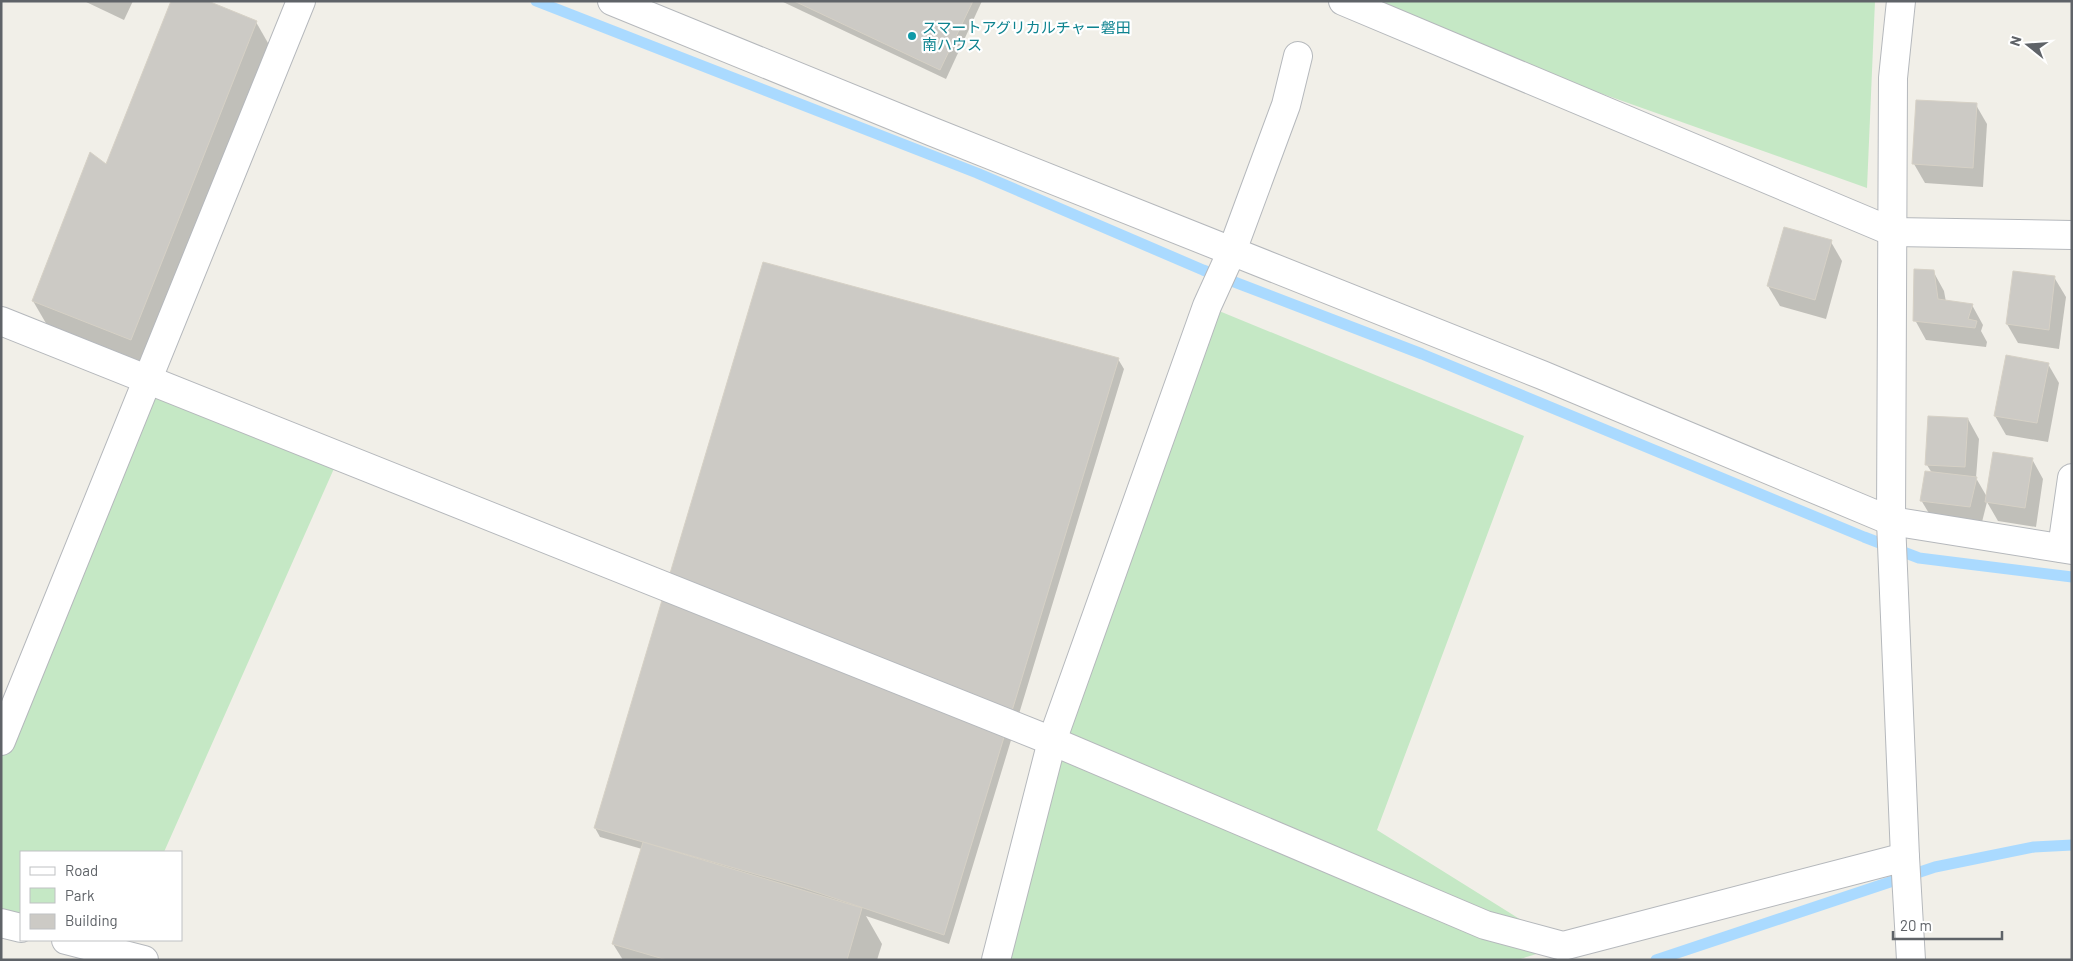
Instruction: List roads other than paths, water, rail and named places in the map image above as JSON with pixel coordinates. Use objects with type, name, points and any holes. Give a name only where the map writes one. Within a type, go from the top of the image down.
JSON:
[{"type":"street","points":[[1,741],[301,1]]},
{"type":"street","points":[[612,1],[1231,253],[1542,375],[1891,521],[2067,549],[2072,478]]},
{"type":"street","points":[[1343,1],[1893,232],[2072,235]]},
{"type":"street","points":[[1901,1],[1893,78],[1891,521],[1906,896],[1911,960]]},
{"type":"street","points":[[996,960],[1052,741],[1210,298],[1231,253],[1286,105],[1298,56]]},
{"type":"street","points":[[1,321],[1052,741],[1484,925],[1559,953],[1905,857]]},
{"type":"street","points":[[1,923],[20,928]]},
{"type":"street","points":[[70,941],[144,960]]},
{"type":"waterway","points":[[536,1],[977,173],[1203,270],[1422,354],[1919,558],[2072,577]]},
{"type":"waterway","points":[[1656,960],[1935,867],[2034,847],[2072,845]]},
{"type":"place","name":"スマートアグリカルチャー磐田 南ハウス","points":[[912,36]]}]
